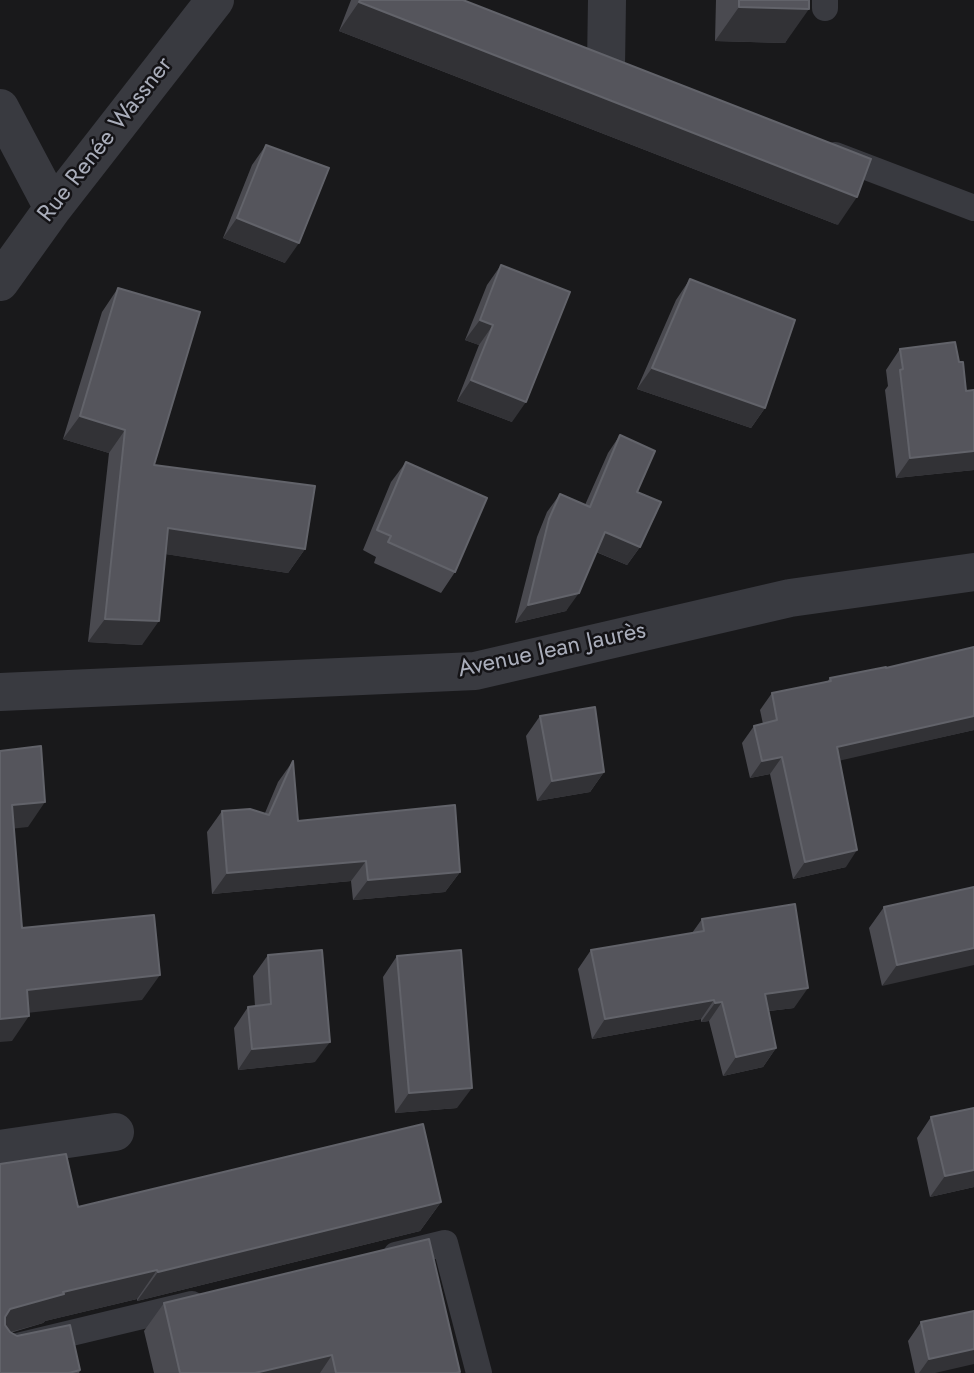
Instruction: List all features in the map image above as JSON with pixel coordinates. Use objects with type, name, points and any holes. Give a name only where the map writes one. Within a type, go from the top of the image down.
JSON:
[{"type":"street","name":"Rue Renée Wassner","points":[[0,282],[53,208],[215,0]]},
{"type":"street","points":[[606,66],[607,0]]},
{"type":"street","points":[[0,108],[53,208]]},
{"type":"street","name":"Avenue Jean Jaurès","points":[[0,692],[475,671],[790,598],[974,572]]},
{"type":"street","points":[[0,1149],[115,1132]]},
{"type":"lane","points":[[809,145],[974,208]]},
{"type":"lane","points":[[377,1259],[444,1243],[479,1373]]},
{"type":"lane","points":[[0,1350],[216,1298]]},
{"type":"building","points":[[463,0],[871,159],[857,197],[359,2]]},
{"type":"building","points":[[739,0],[809,0],[809,9],[739,7]]},
{"type":"building","points":[[266,145],[329,168],[299,243],[237,218]]},
{"type":"building","points":[[501,265],[570,292],[526,402],[471,380],[493,325],[480,320]]},
{"type":"building","points":[[690,279],[795,320],[765,408],[652,368]]},
{"type":"building","points":[[118,288],[200,312],[154,465],[315,486],[305,549],[168,528],[159,621],[105,619],[125,430],[80,416]]},
{"type":"building","points":[[955,342],[959,362],[963,362],[966,391],[974,390],[974,451],[910,458],[900,349]]},
{"type":"building","points":[[620,435],[655,451],[637,492],[661,502],[640,547],[605,532],[579,593],[528,605],[549,519],[560,494],[590,507]]},
{"type":"building","points":[[406,462],[487,498],[455,572],[388,542],[391,536],[377,530]]},
{"type":"building","points":[[974,647],[974,716],[837,747],[857,850],[805,862],[782,757],[762,761],[754,726],[777,720],[772,693]]},
{"type":"building","points":[[595,707],[604,772],[552,781],[540,716]]},
{"type":"building","points":[[41,746],[45,802],[12,805],[22,928],[154,915],[160,975],[27,990],[29,1016],[0,1019],[0,751]]},
{"type":"building","points":[[293,761],[298,821],[455,805],[460,872],[368,880],[366,861],[227,873],[222,811],[250,809],[269,815]]},
{"type":"building","points":[[974,887],[974,948],[897,965],[884,907]]},
{"type":"building","points":[[795,904],[808,988],[765,994],[776,1048],[736,1057],[722,1002],[715,1003],[714,1000],[605,1019],[591,950],[704,931],[702,919]]},
{"type":"building","points":[[322,950],[330,1042],[252,1049],[248,1007],[271,1004],[268,955]]},
{"type":"building","points":[[461,950],[472,1088],[409,1093],[397,956]]},
{"type":"building","points":[[974,1108],[974,1170],[945,1176],[931,1117]]},
{"type":"building","points":[[423,1124],[441,1202],[158,1272],[157,1270],[63,1292],[64,1294],[10,1309],[5,1317],[5,1325],[17,1336],[70,1325],[80,1370],[69,1373],[0,1373],[0,1164],[66,1154],[78,1207]]},
{"type":"building","points":[[429,1239],[460,1372],[336,1373],[332,1355],[255,1373],[180,1373],[164,1303]]},
{"type":"building","points":[[974,1311],[974,1349],[929,1359],[921,1322]]}]
